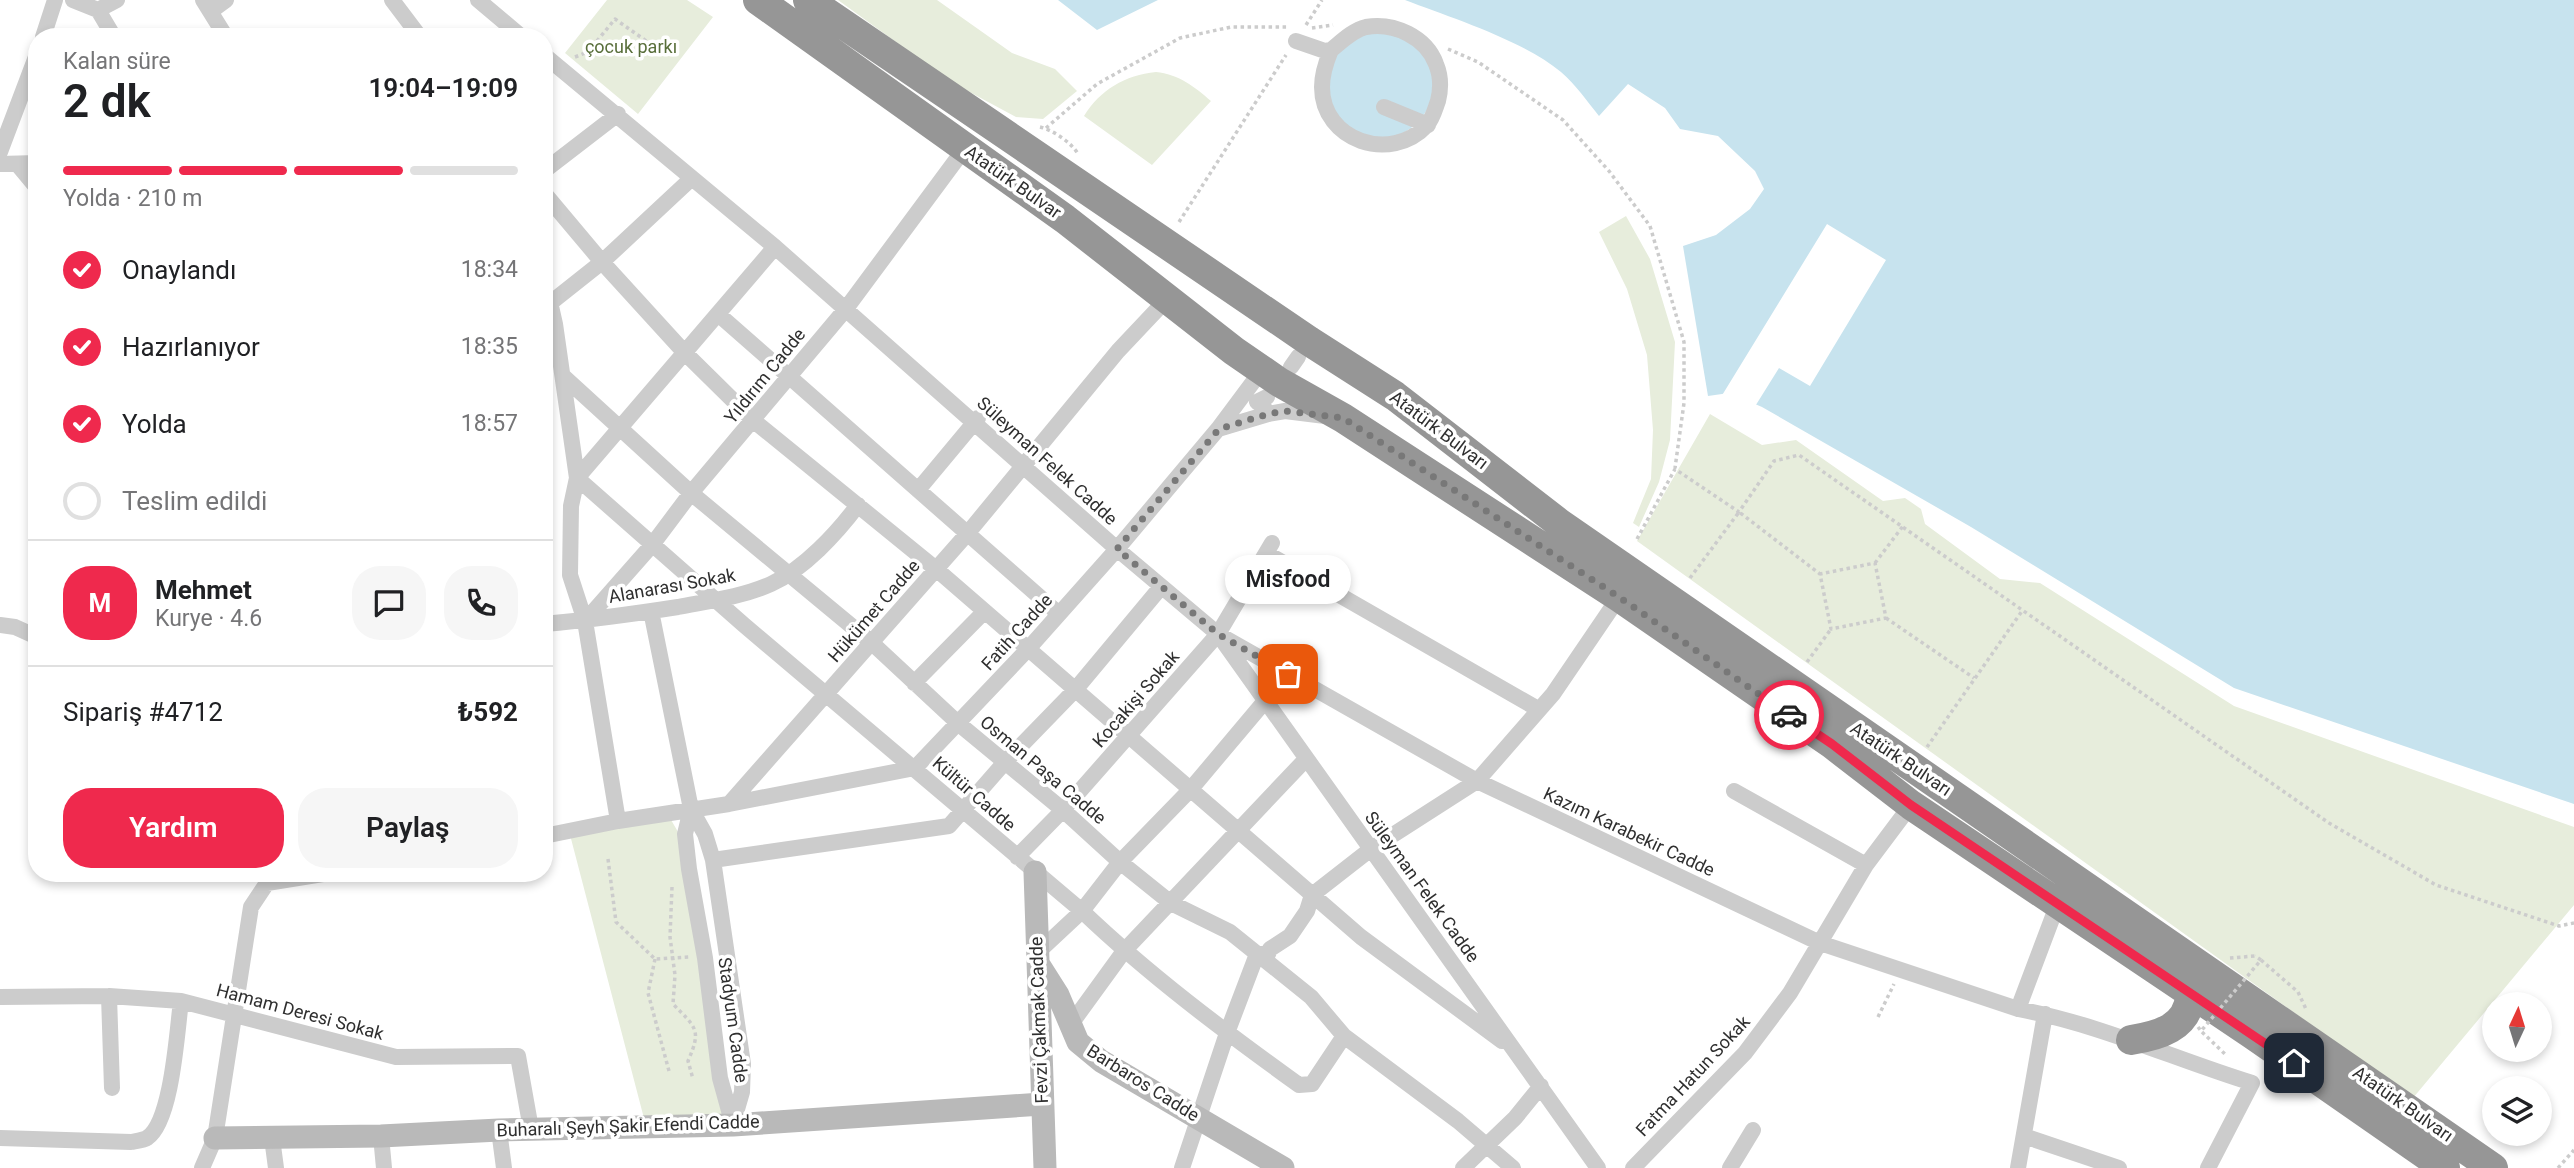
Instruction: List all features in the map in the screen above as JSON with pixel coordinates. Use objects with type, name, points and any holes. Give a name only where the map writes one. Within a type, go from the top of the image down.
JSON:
[{"type":"highway","name":"Atatürk Bulvar","points":[[758,0],[1065,219],[1168,298],[1264,391]]},
{"type":"highway","name":"Atatürk Bulvar","points":[[808,0],[1279,320]]},
{"type":"highway","points":[[1168,298],[1195,262]]},
{"type":"highway","name":"Atatürk Bulvarı","points":[[1279,320],[1395,397],[1559,523],[2493,1168]]},
{"type":"highway","name":"Atatürk Bulvarı","points":[[1264,391],[1343,418],[1619,597],[1832,744],[1911,805],[2190,995],[2263,1041],[2445,1168]]},
{"type":"highway","points":[[2131,1040],[2156,1036],[2172,1028],[2188,1007],[2190,995]]},
{"type":"street","points":[[46,28],[55,0]]},
{"type":"street","points":[[73,0],[98,9],[109,28]]},
{"type":"street","points":[[98,9],[117,0]]},
{"type":"street","points":[[221,28],[207,5],[226,0]]},
{"type":"street","points":[[392,0],[412,28]]},
{"type":"street","points":[[478,0],[505,28]]},
{"type":"street","points":[[1364,27],[1404,30],[1423,43],[1436,62],[1440,79],[1440,94],[1433,116],[1394,144],[1359,142],[1337,127],[1326,110],[1323,97],[1324,69],[1331,51],[1364,27]]},
{"type":"street","points":[[1300,34],[1325,51],[1331,51]]},
{"type":"street","name":"Süleyman Felek Cadde","points":[[553,68],[618,114],[775,247],[976,420],[1024,467],[1117,549],[1218,634],[1598,1168]]},
{"type":"street","points":[[0,152],[28,78]]},
{"type":"street","points":[[1384,107],[1425,123]]},
{"type":"street","points":[[553,164],[618,114]]},
{"type":"street","name":"Yıldırım Cadde","points":[[585,621],[652,545],[691,493],[845,310],[965,148]]},
{"type":"street","points":[[8,164],[28,163]]},
{"type":"street","points":[[8,164],[28,181]]},
{"type":"street","points":[[553,298],[602,262],[692,178]]},
{"type":"street","points":[[553,204],[685,353],[754,421],[936,569],[1361,937],[1513,1049]]},
{"type":"street","points":[[618,821],[585,621],[570,575],[570,506],[578,478],[775,247]]},
{"type":"street","name":"Hükümet Cadde","points":[[729,804],[967,534],[1118,351],[1168,298]]},
{"type":"street","points":[[718,314],[1059,614]]},
{"type":"street","points":[[553,332],[564,377],[578,478]]},
{"type":"street","name":"Osman Paşa Cadde","points":[[564,377],[691,493],[872,643],[959,724],[1063,810],[1120,862],[1171,903],[1230,932],[1311,997],[1344,1036],[1487,1145],[1513,1168]]},
{"type":"street","name":"Fatih Cadde","points":[[915,768],[1028,649],[1219,429],[1264,391]]},
{"type":"street","points":[[1219,429],[1285,411],[1343,418]]},
{"type":"street","points":[[918,490],[976,420]]},
{"type":"street","name":"Kültür Cadde","points":[[578,478],[826,695],[1082,911],[1124,951],[1227,1033],[1299,1085],[1312,1084],[1344,1036]]},
{"type":"street","name":"Alanarası Sokak","points":[[553,623],[585,621],[717,600],[774,583],[810,557],[842,527],[859,505]]},
{"type":"street","name":"Kocakişi Sokak","points":[[1017,857],[1063,810],[1218,634],[1269,548],[1538,709]]},
{"type":"street","points":[[713,860],[949,826],[1004,762],[1075,690],[1161,587]]},
{"type":"street","points":[[1182,1168],[1227,1033],[1258,954],[1268,954],[1270,949],[1290,936],[1307,911],[1312,895],[1371,849],[1476,781],[1553,694],[1619,597]]},
{"type":"street","name":"Stadyum Cadde","points":[[651,611],[691,808],[705,834],[713,860],[743,1064],[742,1092],[733,1125]]},
{"type":"street","points":[[914,683],[984,612]]},
{"type":"street","points":[[0,625],[15,627],[28,633]]},
{"type":"street","name":"Kazım Karabekir Cadde","points":[[1218,634],[1476,781],[1820,943],[2018,1009],[2045,1014],[2131,1040],[2252,1083],[2208,1168]]},
{"type":"street","points":[[1038,959],[1082,911],[1120,862],[1190,790],[1265,701]]},
{"type":"street","points":[[1071,1024],[1124,951],[1306,759]]},
{"type":"street","points":[[553,834],[915,768]]},
{"type":"street","points":[[1734,791],[1866,865]]},
{"type":"street","name":"Fatma Hatun Sokak","points":[[1633,1168],[1745,1054],[1790,993],[1866,865],[1911,805]]},
{"type":"street","name":"Stadyum Cadde","points":[[691,808],[685,834],[689,869],[705,958],[720,1078],[733,1125]]},
{"type":"street","name":"Fevzi Çakmak Cadde","points":[[1035,872],[1045,1168]]},
{"type":"street","points":[[202,1168],[215,1138],[251,907],[267,883],[273,882]]},
{"type":"street","points":[[2018,1009],[2058,903]]},
{"type":"street","name":"Barbaros Cadde","points":[[1038,959],[1058,995],[1078,1042],[1101,1061],[1273,1165]]},
{"type":"street","points":[[109,996],[112,1088]]},
{"type":"street","name":"Hamam Deresi Sokak","points":[[0,997],[109,996],[181,1001],[396,1057],[517,1056],[531,1129]]},
{"type":"street","points":[[0,1138],[131,1142],[148,1138],[161,1119],[170,1085],[181,1001]]},
{"type":"street","points":[[2018,1168],[2045,1014]]},
{"type":"street","points":[[1463,1168],[1515,1118],[1541,1086]]},
{"type":"street","name":"Buharalı Şeyh Şakir Efendi Cadde","points":[[215,1138],[381,1136],[531,1129],[733,1125],[1042,1104]]},
{"type":"street","points":[[499,1130],[504,1168]]},
{"type":"street","points":[[1730,1168],[1753,1130]]},
{"type":"street","points":[[381,1136],[384,1168]]},
{"type":"street","points":[[2024,1136],[2119,1168]]},
{"type":"street","points":[[272,1138],[276,1168]]},
{"type":"path","points":[[1174,230],[1322,0]]},
{"type":"path","points":[[553,63],[588,52],[615,19],[652,45]]},
{"type":"path","points":[[1046,128],[1097,84],[1180,38],[1231,27],[1300,34]]},
{"type":"path","points":[[1423,43],[1430,42],[1478,62],[1563,120],[1609,171],[1650,226],[1684,342],[1684,403],[1675,469],[1637,539]]},
{"type":"path","points":[[1690,578],[1774,461],[1799,455],[2329,823],[2436,885],[2559,926],[2574,923]]},
{"type":"path","points":[[1675,469],[1739,512],[1820,574],[1831,629]]},
{"type":"path","points":[[1820,574],[1875,563],[1903,526]]},
{"type":"path","points":[[1875,563],[1886,618],[1975,678]]},
{"type":"path","points":[[1926,748],[2022,611]]},
{"type":"path","points":[[1807,662],[1831,629],[1886,618]]},
{"type":"path","points":[[608,859],[616,922],[655,959]]},
{"type":"path","points":[[672,887],[670,937],[675,975],[673,1004],[692,1024],[697,1039],[688,1061],[693,1079]]},
{"type":"path","points":[[2228,958],[2255,956],[2298,992],[2307,1011]]},
{"type":"path","points":[[655,959],[671,957]]},
{"type":"path","points":[[655,959],[648,993],[669,1071]]},
{"type":"path","points":[[2231,1060],[2200,1029],[2260,960]]},
{"type":"path","points":[[1878,1017],[1901,970]]},
{"type":"path","points":[[2558,1168],[2574,1150]]},
{"type":"green space","name":"çocuk parkı","points":[[607,0],[687,0],[713,17],[638,114],[565,53]]},
{"type":"green space","points":[[838,0],[937,0],[1012,53],[1055,69],[1077,91],[1043,119],[1016,117],[951,82]]},
{"type":"green space","points":[[1156,72],[1172,75],[1186,82],[1211,101],[1152,165],[1084,116],[1114,85],[1134,76]]},
{"type":"green space","points":[[1626,216],[1650,259],[1675,342],[1670,440],[1659,482],[1639,527],[1633,523],[1651,479],[1653,430],[1647,355],[1627,289],[1599,232]]},
{"type":"green space","points":[[1710,414],[1762,445],[1796,440],[1883,501],[1905,498],[1921,509],[1925,524],[2000,579],[2040,583],[2234,706],[2574,827],[2574,905],[2501,992],[2482,992],[2482,1015],[2413,1098],[1637,541]]},
{"type":"green space","points":[[667,813],[681,837],[733,1125],[646,1126],[569,831]]},
{"type":"water","points":[[1058,0],[1158,0],[1097,30]]},
{"type":"water","points":[[1405,0],[2574,0],[2574,804],[2234,688],[1971,527],[1762,407],[1729,393],[1708,396],[1683,246],[1716,235],[1750,209],[1764,189],[1755,171],[1718,136],[1680,129],[1665,108],[1628,84],[1599,116],[1572,82],[1545,60],[1486,31]]},
{"type":"water","points":[[1380,32],[1400,36],[1418,47],[1429,65],[1433,85],[1429,105],[1418,123],[1400,134],[1380,138],[1360,134],[1342,123],[1331,105],[1327,85],[1331,65],[1342,47],[1360,36]]},
{"type":"pier","points":[[1827,224],[1886,260],[1810,386],[1779,368],[1754,408],[1729,396],[1721,397]]},
{"type":"way so far","points":[[1288,674],[1218,634],[1117,549],[1219,429],[1285,411],[1343,418],[1619,597],[1789,715]]},
{"type":"place","name":"Misfood","points":[[1288,674]]},
{"type":"route","points":[[1789,715],[1832,744],[1911,805],[2294,1063]]}]
